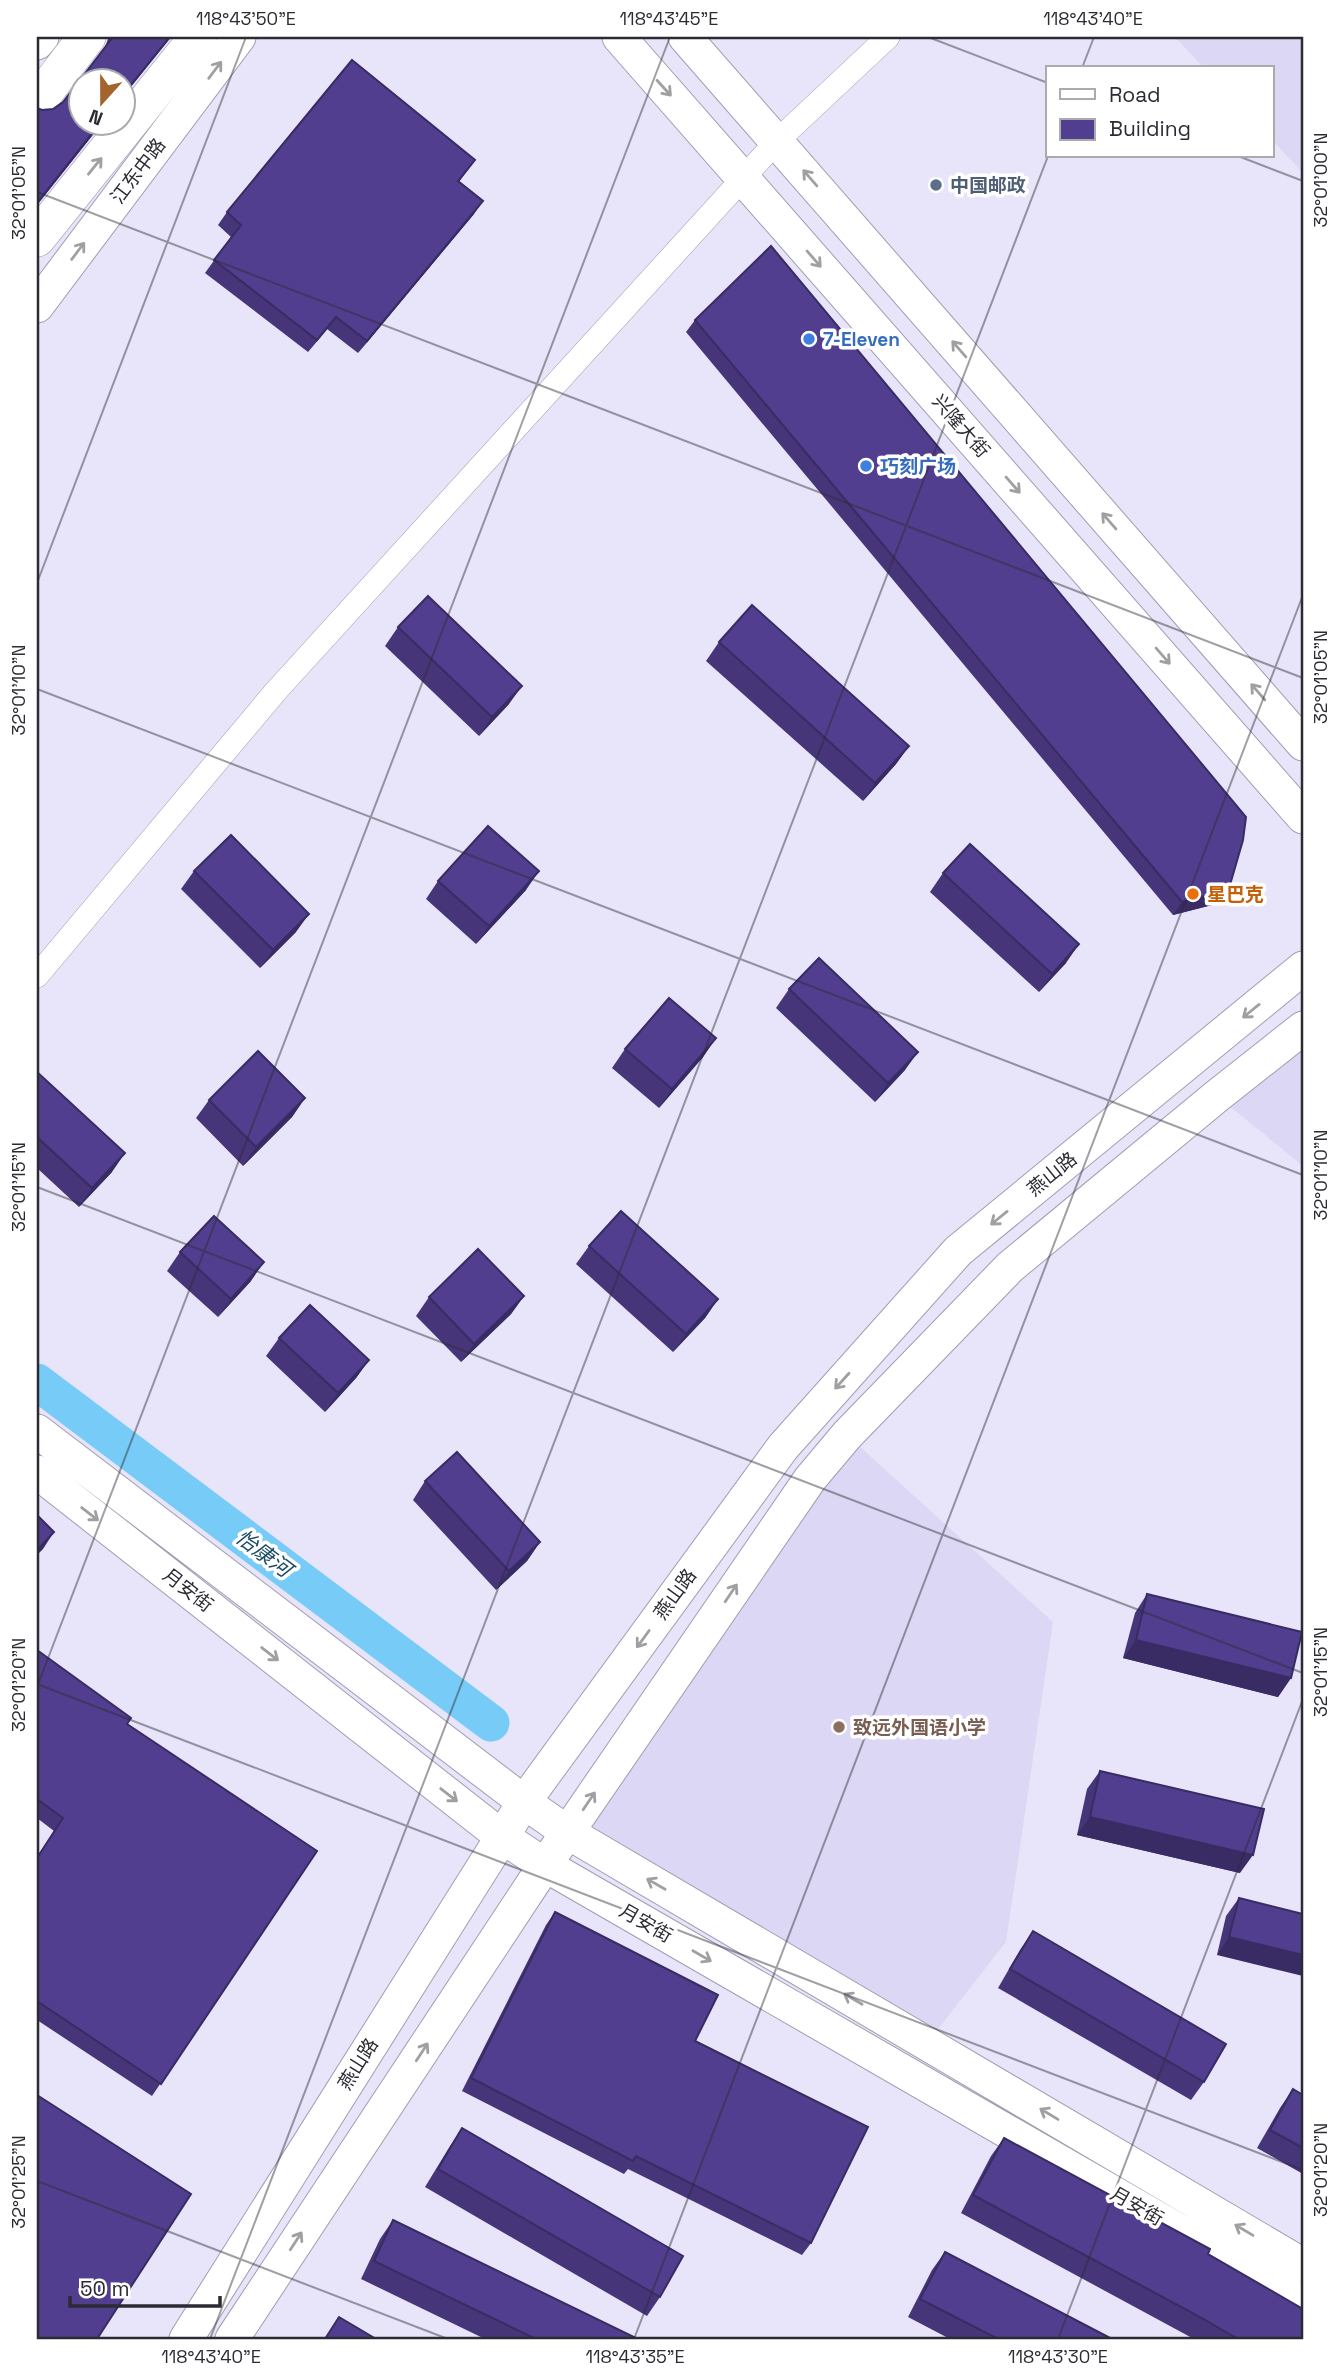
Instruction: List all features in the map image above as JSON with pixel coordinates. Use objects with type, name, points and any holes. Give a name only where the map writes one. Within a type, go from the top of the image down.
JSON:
[{"type":"main road","points":[[37,102],[87,37]]},
{"type":"main road","name":"江东中路","points":[[37,238],[198,37]]},
{"type":"street","points":[[37,43],[42,37]]},
{"type":"street","name":"江东中路","points":[[37,306],[239,37]]},
{"type":"street","name":"兴隆大街","points":[[619,37],[1303,817]]},
{"type":"street","points":[[685,37],[1303,744]]},
{"type":"street","points":[[37,976],[276,691],[777,141],[888,37]]},
{"type":"street","name":"燕山路","points":[[186,2339],[501,1836],[783,1447],[958,1251],[1303,968]]},
{"type":"street","points":[[232,2339],[567,1832],[810,1479],[847,1434],[1010,1267],[1303,1028]]},
{"type":"street","points":[[37,1431],[567,1832],[1303,2265]]},
{"type":"street","name":"月安街","points":[[37,1472],[501,1836],[545,1865],[1303,2302]]},
{"type":"shaded area","points":[[1175,37],[1303,37],[1303,173],[1274,142],[1274,66],[1202,66]]},
{"type":"shaded area","points":[[1303,1028],[1303,1166],[1217,1096]]},
{"type":"shaded area","name":"致远外国语小学","points":[[847,1435],[1053,1622],[1006,1942],[927,2043],[567,1832]]},
{"type":"building","points":[[113,37],[170,37],[136,79],[136,66],[91,66]]},
{"type":"building","points":[[352,60],[475,160],[458,181],[483,201],[367,341],[336,317],[317,340],[214,260],[241,225],[227,212]]},
{"type":"building","points":[[66,98],[66,136],[90,136],[37,203],[37,108],[53,109]]},
{"type":"building","name":"巧刻广场","points":[[771,246],[1246,817],[1243,840],[1230,885],[1221,892],[1182,902],[695,320]]},
{"type":"building","points":[[428,596],[522,686],[492,717],[398,627]]},
{"type":"building","points":[[752,605],[909,746],[875,783],[719,642]]},
{"type":"building","points":[[488,826],[539,871],[489,926],[438,881]]},
{"type":"building","points":[[231,835],[309,914],[273,950],[194,871]]},
{"type":"building","points":[[970,844],[1079,944],[1052,974],[943,873]]},
{"type":"building","points":[[819,958],[918,1052],[888,1083],[789,989]]},
{"type":"building","points":[[669,998],[716,1038],[672,1089],[625,1049]]},
{"type":"building","points":[[258,1051],[305,1098],[256,1147],[209,1100]]},
{"type":"building","points":[[37,1072],[125,1153],[92,1188],[37,1137]]},
{"type":"building","points":[[621,1211],[718,1299],[686,1334],[589,1246]]},
{"type":"building","points":[[214,1216],[264,1262],[231,1299],[180,1252]]},
{"type":"building","points":[[478,1249],[524,1296],[474,1344],[429,1297]]},
{"type":"building","points":[[310,1305],[369,1360],[338,1393],[279,1338]]},
{"type":"building","points":[[457,1452],[540,1542],[509,1571],[425,1481]]},
{"type":"building","points":[[37,1515],[54,1532],[37,1550]]},
{"type":"building","points":[[1147,1594],[1302,1632],[1291,1678],[1136,1640]]},
{"type":"building","points":[[37,1650],[131,1718],[127,1724],[317,1851],[161,2084],[37,2001],[37,1858],[63,1818],[37,1799]]},
{"type":"building","points":[[1100,1771],[1264,1809],[1253,1855],[1090,1817]]},
{"type":"building","points":[[1239,1898],[1303,1914],[1303,1955],[1229,1937]]},
{"type":"building","points":[[555,1912],[718,1995],[695,2041],[868,2127],[811,2243],[636,2156],[633,2161],[471,2078]]},
{"type":"building","points":[[1033,1931],[1226,2044],[1204,2082],[1010,1969]]},
{"type":"building","points":[[1293,2089],[1303,2095],[1303,2148],[1270,2130]]},
{"type":"building","points":[[37,2095],[191,2194],[97,2339],[37,2339]]},
{"type":"building","points":[[462,2128],[683,2256],[660,2297],[438,2169]]},
{"type":"building","points":[[1004,2138],[1210,2249],[1208,2254],[1303,2309],[1303,2339],[1238,2339],[973,2195]]},
{"type":"building","points":[[393,2220],[636,2338],[536,2339],[374,2261]]},
{"type":"building","points":[[945,2252],[1112,2339],[998,2339],[920,2299]]},
{"type":"building","points":[[339,2317],[376,2339],[325,2339]]},
{"type":"waterway","name":"怡康河","points":[[37,1382],[491,1723]]},
{"type":"place","name":"中国邮政","points":[[936,185]]},
{"type":"place","name":"7-Eleven","points":[[809,339]]},
{"type":"place","name":"巧刻广场","points":[[866,466]]},
{"type":"place","name":"星巴克","points":[[1193,894]]},
{"type":"place","name":"致远外国语小学","points":[[839,1727]]}]
